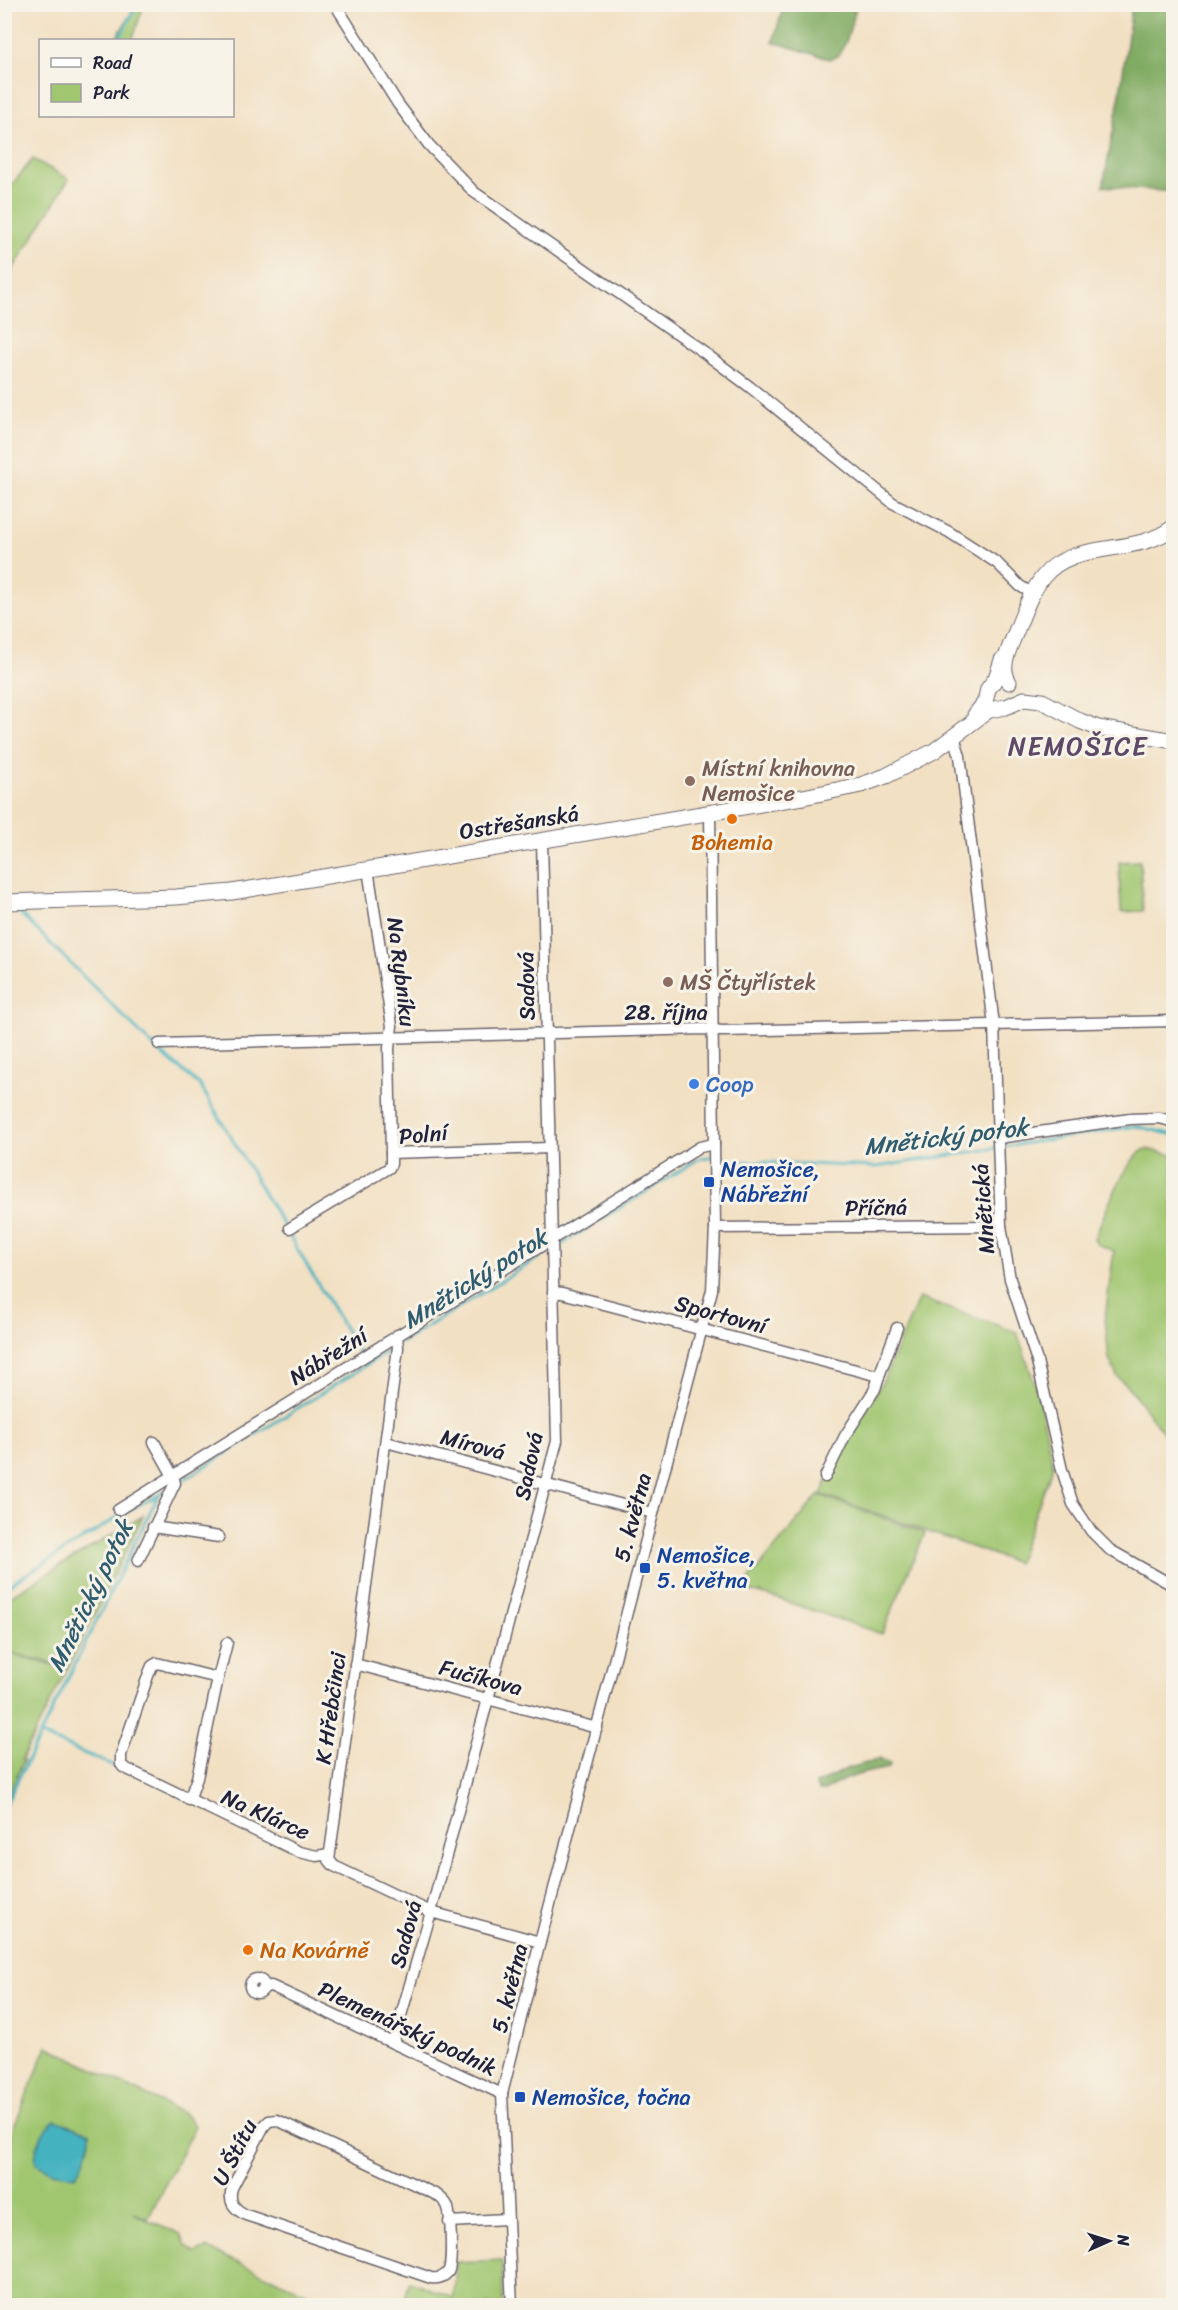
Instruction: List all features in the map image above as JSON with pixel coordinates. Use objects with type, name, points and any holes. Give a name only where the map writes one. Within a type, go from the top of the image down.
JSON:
[{"type":"street","points":[[335,4],[398,104],[429,145],[474,192],[706,354],[893,503],[949,532],[997,563],[1020,586],[1033,594]]},
{"type":"street","points":[[958,733],[984,705],[989,689],[1033,594],[1048,571],[1069,558],[1098,550],[1146,543],[1173,527]]},
{"type":"street","points":[[1006,706],[1015,695],[1005,667],[1011,644]]},
{"type":"street","points":[[989,689],[999,680],[1010,683],[1019,689],[1035,694],[1056,708]]},
{"type":"street","points":[[989,689],[991,704],[1006,706]]},
{"type":"street","points":[[958,733],[989,710],[1027,699],[1042,701],[1098,728],[1173,741]]},
{"type":"street","name":"Ostřešanská","points":[[4,902],[214,894],[803,798],[872,782],[917,761],[958,733]]},
{"type":"street","name":"Mnětická","points":[[958,733],[994,1025],[1001,1226],[1010,1279],[1037,1361],[1062,1470],[1073,1504],[1091,1532],[1110,1550],[1173,1586]]},
{"type":"street","name":"5. května","points":[[512,2306],[502,2094],[712,1290],[715,1228],[710,814]]},
{"type":"street","name":"Sadová","points":[[393,2043],[431,1912],[556,1441],[542,841]]},
{"type":"street","name":"Na Rybníku","points":[[368,869],[392,1026],[389,1048],[391,1153]]},
{"type":"street","name":"28. října","points":[[159,1044],[546,1033],[1173,1021]]},
{"type":"street","points":[[998,1138],[1130,1119],[1160,1118],[1173,1122]]},
{"type":"street","name":"Nábřežní","points":[[118,1510],[362,1357],[398,1341],[552,1247],[700,1147],[714,1146]]},
{"type":"street","name":"Polní","points":[[290,1228],[389,1168],[391,1153],[549,1148]]},
{"type":"street","name":"Příčná","points":[[715,1228],[1001,1226]]},
{"type":"street","name":"Sportovní","points":[[553,1292],[879,1376]]},
{"type":"street","points":[[825,1477],[844,1436],[875,1389],[897,1328]]},
{"type":"street","name":"K Hřebčinci","points":[[329,1854],[398,1341]]},
{"type":"street","points":[[138,1561],[175,1482],[154,1442]]},
{"type":"street","name":"Mírová","points":[[386,1442],[653,1513]]},
{"type":"street","points":[[153,1527],[219,1537]]},
{"type":"street","name":"Na Klárce","points":[[189,1800],[195,1783],[227,1643]]},
{"type":"street","name":"Na Klárce","points":[[218,1678],[164,1664],[154,1664],[121,1755],[121,1764],[127,1770],[299,1852],[316,1856],[329,1854]]},
{"type":"street","name":"Fučíkova","points":[[355,1664],[597,1728]]},
{"type":"street","points":[[329,1854],[330,1862],[334,1866],[431,1912],[540,1942]]},
{"type":"street","name":"Plemenářský podnik","points":[[251,1977],[250,1986],[255,1993],[261,1992],[264,1987],[272,1986],[502,2094]]},
{"type":"street","name":"U Štítu","points":[[277,2120],[436,2196],[448,2207],[449,2222],[449,2270],[446,2275],[436,2279],[246,2215],[232,2204],[231,2193],[264,2126],[269,2121],[277,2120]]},
{"type":"street","points":[[449,2222],[507,2219]]},
{"type":"green space","points":[[136,5],[144,5],[132,39],[116,39]]},
{"type":"green space","points":[[784,5],[857,5],[846,42],[838,56],[830,59],[773,42]]},
{"type":"green space","points":[[1132,5],[1173,5],[1173,192],[1103,186],[1120,94]]},
{"type":"green space","points":[[33,159],[69,179],[5,282],[5,193]]},
{"type":"green space","points":[[1140,861],[1143,911],[1121,912],[1119,862]]},
{"type":"green space","points":[[1146,1149],[1173,1155],[1173,1443],[1117,1376],[1109,1359],[1105,1318],[1114,1251],[1097,1244],[1094,1239],[1123,1175],[1138,1154]]},
{"type":"green space","points":[[919,1298],[1017,1332],[1039,1396],[1053,1466],[1017,1563],[821,1494],[843,1446],[882,1383]]},
{"type":"green space","points":[[819,1495],[925,1533],[882,1634],[770,1596],[741,1589]]},
{"type":"green space","points":[[143,1516],[68,1668],[5,1651],[5,1599]]},
{"type":"green space","points":[[5,1652],[67,1669],[22,1759],[24,1760],[5,1801]]},
{"type":"green space","points":[[880,1759],[890,1763],[889,1768],[855,1776],[825,1791],[819,1791],[816,1784],[846,1769]]},
{"type":"green space","points":[[47,2046],[182,2113],[195,2126],[148,2218],[132,2213],[181,2234],[185,2244],[195,2253],[206,2248],[310,2295],[315,2305],[5,2306],[5,2149]]},
{"type":"green space","points":[[502,2260],[503,2305],[403,2305],[410,2281],[454,2298],[456,2262]]},
{"type":"water","points":[[55,2120],[90,2132],[86,2155],[75,2176],[52,2172],[36,2164],[36,2152],[40,2140]]},
{"type":"waterway","points":[[119,39],[138,4]]},
{"type":"waterway","points":[[14,907],[155,1048],[200,1085],[366,1365]]},
{"type":"waterway","name":"Mnětický potok","points":[[717,1158],[737,1161],[876,1167],[1136,1126],[1174,1135]]},
{"type":"waterway","name":"Mnětický potok","points":[[554,1249],[700,1158],[710,1157]]},
{"type":"waterway","name":"Mnětický potok","points":[[401,1343],[548,1252]]},
{"type":"waterway","name":"Mnětický potok","points":[[177,1484],[395,1347]]},
{"type":"waterway","name":"Mnětický potok","points":[[4,1808],[158,1496],[167,1490]]},
{"type":"waterway","points":[[4,1588],[131,1509],[157,1496]]},
{"type":"waterway","points":[[41,1735],[112,1765]]},
{"type":"place","name":"Místní knihovna Nemošice","points":[[690,781]]},
{"type":"place","name":"Bohemia","points":[[732,819]]},
{"type":"place","name":"MŠ Čtyřlístek","points":[[668,982]]},
{"type":"place","name":"Coop","points":[[694,1084]]},
{"type":"place","name":"Nemošice, Nábřežní","points":[[709,1182]]},
{"type":"place","name":"Nemošice, 5. května","points":[[645,1568]]},
{"type":"place","name":"Na Kovárně","points":[[248,1950]]},
{"type":"place","name":"Nemošice, točna","points":[[520,2097]]},
{"type":"district","name":"NEMOŠICE","points":[[1078,746]]}]
